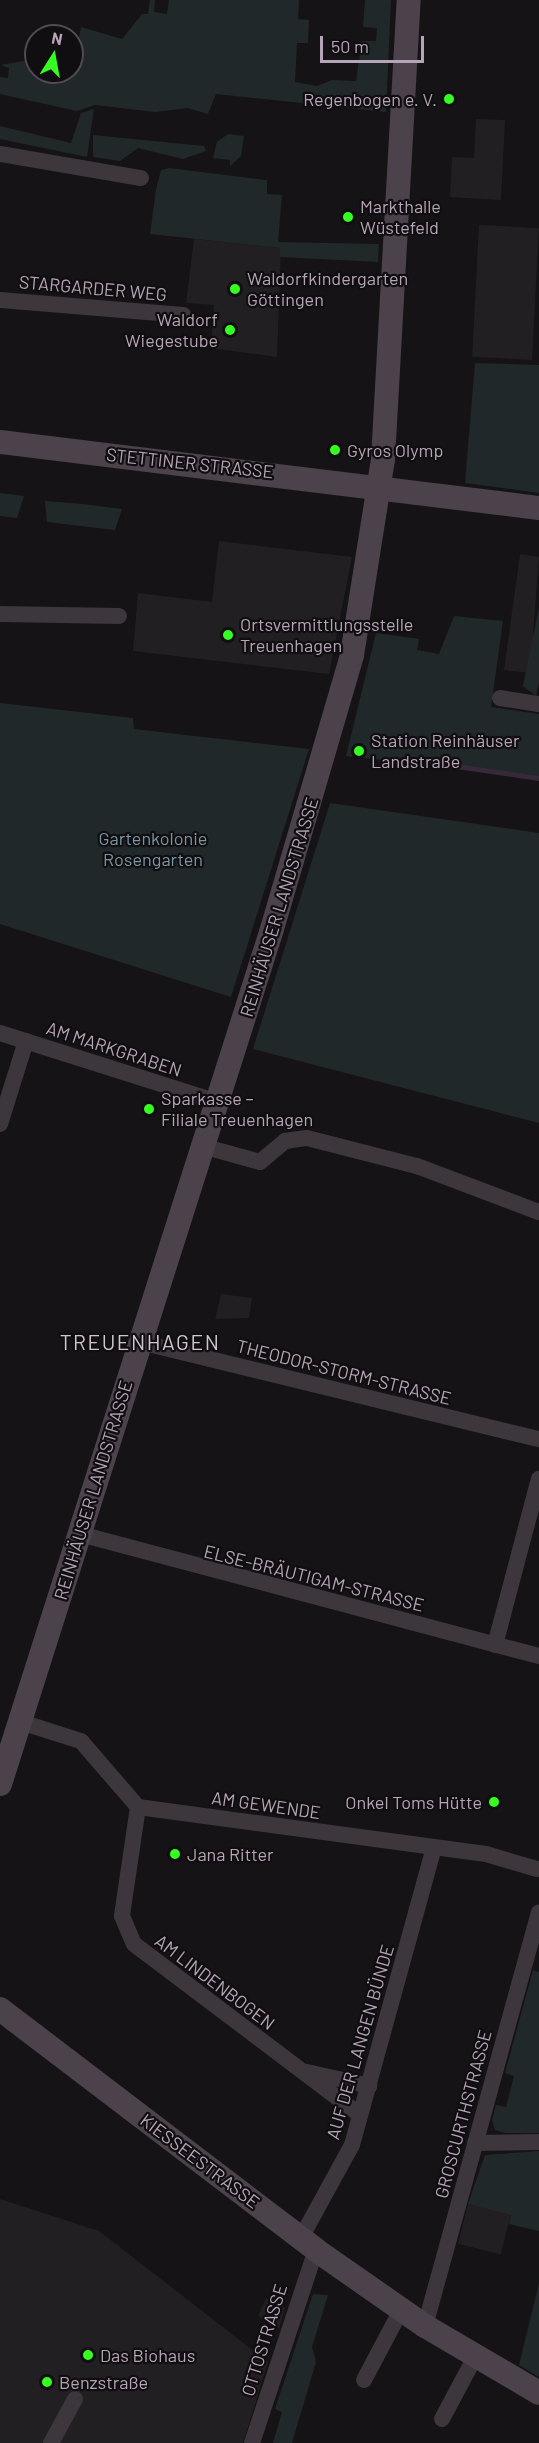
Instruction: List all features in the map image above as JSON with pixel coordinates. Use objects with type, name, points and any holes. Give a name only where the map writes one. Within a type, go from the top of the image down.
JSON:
[{"type":"main road","name":"REINHÄUSER LANDSTRASSE","points":[[0,1784],[4,1759],[21,1722],[217,1102],[348,673],[381,485],[409,0]]},
{"type":"main road","name":"STETTINER STRASSE","points":[[0,442],[381,485],[539,507]]},
{"type":"main road","name":"KIESSEESTRASSE","points":[[0,2009],[309,2244],[401,2310],[475,2357],[539,2393]]},
{"type":"street","points":[[0,154],[141,178]]},
{"type":"street","name":"STARGARDER WEG","points":[[0,300],[183,315]]},
{"type":"street","points":[[0,614],[119,616]]},
{"type":"street","points":[[500,698],[539,704]]},
{"type":"street","name":"AM MARKGRABEN","points":[[0,1033],[217,1102]]},
{"type":"street","points":[[0,1124],[26,1041]]},
{"type":"street","points":[[202,1146],[260,1162],[290,1138],[317,1140],[417,1166],[539,1212]]},
{"type":"street","name":"THEODOR-STORM-STRASSE","points":[[140,1342],[539,1439]]},
{"type":"street","points":[[495,1645],[539,1479]]},
{"type":"street","name":"ELSE-BRÄUTIGAM-STRASSE","points":[[80,1534],[539,1656]]},
{"type":"street","points":[[21,1722],[81,1741],[138,1807]]},
{"type":"street","name":"AM GEWENDE","points":[[138,1807],[434,1848],[537,1869]]},
{"type":"street","name":"AM LINDENBOGEN","points":[[138,1807],[122,1916],[126,1932],[154,1962],[360,2115]]},
{"type":"street","name":"AUF DER LANGEN BÜNDE","points":[[309,2244],[352,2145],[434,1848]]},
{"type":"street","name":"GROSCURTHSTRASSE","points":[[425,2326],[539,1912]]},
{"type":"street","name":"AM LINDENBOGEN","points":[[301,2070],[369,2086]]},
{"type":"street","points":[[475,2143],[539,2142]]},
{"type":"street","name":"OTTOSTRASSE","points":[[252,2443],[309,2244]]},
{"type":"street","points":[[364,2380],[401,2310]]},
{"type":"street","points":[[442,2419],[475,2357]]},
{"type":"street","points":[[51,2443],[75,2399]]},
{"type":"shaded area","points":[[476,119],[505,120],[501,200],[450,197],[452,157],[474,158]]},
{"type":"shaded area","points":[[479,225],[539,228],[532,360],[472,357]]},
{"type":"shaded area","name":"Waldorfkindergarten Göttingen","points":[[194,239],[281,248],[277,357],[211,348],[214,305],[186,303]]},
{"type":"shaded area","points":[[219,541],[352,557],[329,674],[133,651],[138,593],[212,602]]},
{"type":"shaded area","points":[[520,554],[539,557],[530,673],[504,670]]},
{"type":"shaded area","points":[[221,1294],[252,1298],[249,1318],[215,1319]]},
{"type":"shaded area","points":[[0,2199],[99,2231],[268,2362],[243,2443],[0,2443]]},
{"type":"shaded area","points":[[468,2204],[511,2215],[501,2254],[458,2244]]},
{"type":"shaded area","points":[[266,2298],[285,2308],[279,2329],[258,2316]]},
{"type":"green space","points":[[150,0],[155,0],[154,12],[167,14],[169,0],[299,0],[298,19],[309,20],[308,43],[297,43],[295,82],[317,86],[332,80],[356,81],[362,41],[376,41],[377,28],[363,27],[365,0],[391,0],[386,112],[216,94],[208,114],[188,108],[155,112],[95,105],[77,111],[0,94],[0,77],[8,78],[9,68],[0,65],[24,61],[24,84],[84,84],[84,28],[122,39],[142,14],[148,14]]},
{"type":"green space","points":[[94,109],[87,157],[0,139],[0,126],[71,143],[81,113]]},
{"type":"green space","points":[[228,134],[244,136],[241,156],[230,166],[230,160],[213,158],[217,142]]},
{"type":"green space","points":[[93,135],[204,146],[206,151],[183,159],[138,148],[120,161],[93,157]]},
{"type":"green space","points":[[169,168],[267,180],[267,194],[282,195],[278,242],[379,244],[378,262],[280,257],[280,248],[150,234],[161,170]]},
{"type":"green space","points":[[475,363],[539,365],[539,493],[465,483]]},
{"type":"green space","points":[[0,493],[24,496],[17,518],[0,516]]},
{"type":"green space","points":[[45,501],[122,509],[115,530],[47,522]]},
{"type":"green space","points":[[539,607],[539,682],[536,696],[523,686]]},
{"type":"green space","points":[[454,616],[503,621],[491,707],[539,714],[539,777],[346,756],[376,633],[419,639],[417,650],[439,654]]},
{"type":"green space","name":"Gartenkolonie Rosengarten","points":[[0,703],[133,718],[134,729],[309,749],[231,997],[0,924]]},
{"type":"green space","points":[[330,803],[539,833],[539,1123],[253,1049]]},
{"type":"green space","points":[[533,1970],[539,1972],[539,2133],[505,2133],[495,2130],[492,2120],[496,2105],[506,2107],[514,2076],[505,2073]]},
{"type":"green space","points":[[539,2151],[539,2231],[509,2224],[511,2215],[468,2204],[485,2155]]},
{"type":"green space","points":[[539,2283],[539,2377],[519,2365]]},
{"type":"green space","points":[[313,2294],[328,2295],[312,2347],[316,2362],[292,2443],[273,2443],[282,2412],[275,2409]]},
{"type":"waterway","points":[[436,763],[539,778]]},
{"type":"place","name":"Regenbogen e. V.","points":[[449,99]]},
{"type":"place","name":"Markthalle Wüstefeld","points":[[348,217]]},
{"type":"place","name":"Waldorfkindergarten Göttingen","points":[[235,289]]},
{"type":"place","name":"Waldorf Wiegestube","points":[[230,330]]},
{"type":"place","name":"Gyros Olymp","points":[[335,450]]},
{"type":"place","name":"Ortsvermittlungsstelle Treuenhagen","points":[[228,635]]},
{"type":"place","name":"Station Reinhäuser Landstraße","points":[[359,751]]},
{"type":"place","name":"Sparkasse – Filiale Treuenhagen","points":[[149,1109]]},
{"type":"place","name":"Onkel Toms Hütte","points":[[494,1802]]},
{"type":"place","name":"Jana Ritter","points":[[175,1854]]},
{"type":"place","name":"Das Biohaus","points":[[88,2355]]},
{"type":"place","name":"Benzstraße","points":[[47,2382]]},
{"type":"district","name":"TREUENHAGEN","points":[[140,1342]]}]
